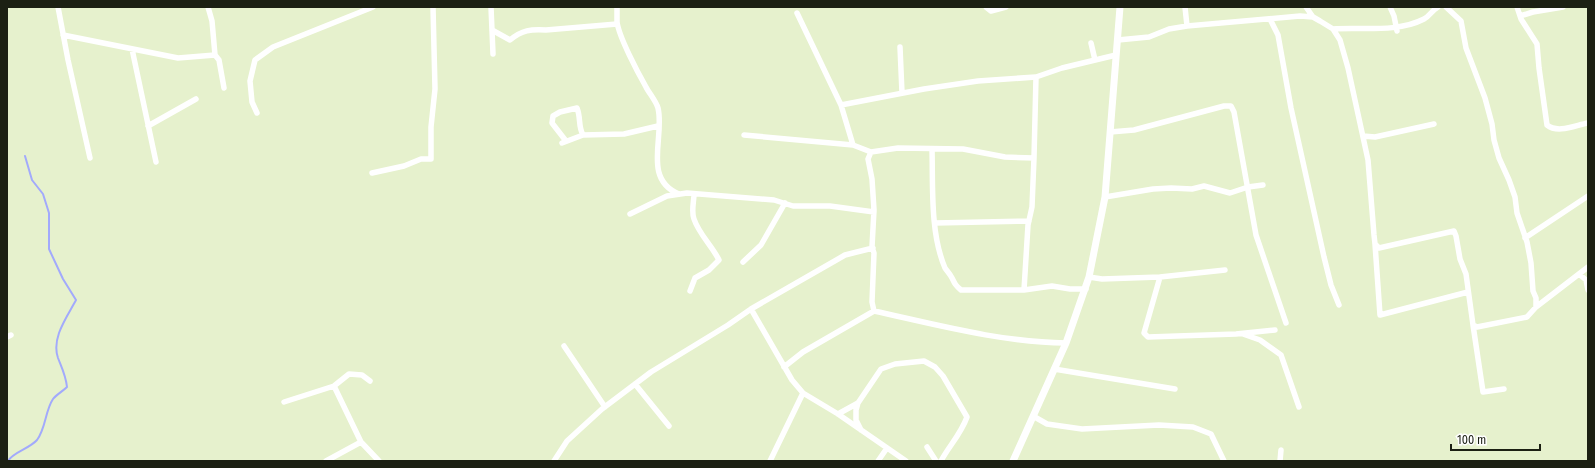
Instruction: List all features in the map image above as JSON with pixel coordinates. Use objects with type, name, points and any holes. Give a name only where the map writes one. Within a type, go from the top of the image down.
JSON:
[{"type":"street","points":[[58,7],[90,158]]},
{"type":"street","points":[[208,7],[212,21],[215,55],[219,60],[224,88]]},
{"type":"street","points":[[257,113],[252,102],[250,81],[255,60],[273,47],[373,7]]},
{"type":"street","points":[[372,173],[404,166],[421,159],[431,159],[431,127],[435,90],[433,7]]},
{"type":"street","points":[[491,7],[493,54]]},
{"type":"street","points":[[617,7],[617,24],[632,59],[658,108],[658,173],[666,186],[671,191],[679,194]]},
{"type":"street","points":[[986,7],[991,11],[1006,7]]},
{"type":"street","points":[[1013,461],[1066,343],[1089,277],[1105,197],[1120,7]]},
{"type":"street","points":[[1185,7],[1187,26]]},
{"type":"street","points":[[1306,7],[1313,18]]},
{"type":"street","points":[[1390,7],[1394,16],[1396,29]]},
{"type":"street","points":[[1332,29],[1396,29],[1424,19],[1433,9],[1438,7]]},
{"type":"street","points":[[1446,7],[1461,21],[1466,48],[1485,98],[1492,124],[1498,158],[1509,180],[1515,197],[1517,213],[1531,263],[1536,307]]},
{"type":"street","points":[[1517,7],[1520,16],[1531,36],[1538,44],[1539,68],[1547,125],[1551,128],[1557,129],[1588,122]]},
{"type":"street","points":[[1520,16],[1533,12],[1563,7]]},
{"type":"street","points":[[798,13],[841,104],[853,145]]},
{"type":"street","points":[[1118,40],[1149,37],[1169,29],[1187,26],[1300,16],[1313,18],[1332,29],[1340,40],[1348,68],[1368,160],[1380,315],[1468,292]]},
{"type":"street","points":[[1270,19],[1278,35],[1291,108],[1324,257],[1331,285],[1339,305]]},
{"type":"street","points":[[492,30],[510,40],[519,32],[535,29],[546,30],[617,24]]},
{"type":"street","points":[[63,35],[178,58],[215,55]]},
{"type":"street","points":[[1091,43],[1095,60]]},
{"type":"street","points":[[900,48],[902,93]]},
{"type":"street","points":[[132,49],[156,162]]},
{"type":"street","points":[[841,104],[978,80],[1036,78],[1062,68],[1116,55]]},
{"type":"street","points":[[1024,290],[1034,178],[1036,78]]},
{"type":"street","points":[[148,126],[196,99]]},
{"type":"street","points":[[1110,132],[1134,130],[1224,106],[1231,106],[1234,112],[1256,235],[1286,323]]},
{"type":"street","points":[[583,135],[579,127],[580,116],[576,108],[560,112],[553,116],[552,123],[564,142],[583,135],[624,134],[658,126]]},
{"type":"street","points":[[1363,136],[1375,137],[1434,124]]},
{"type":"street","points":[[744,135],[853,145],[871,152],[898,148],[963,150],[1005,157],[1034,158]]},
{"type":"street","points":[[932,149],[933,205],[938,242],[944,263],[954,285],[961,290],[1024,290],[1052,286],[1070,289],[1086,289]]},
{"type":"street","points":[[871,152],[868,159],[872,179],[874,212],[872,302],[874,311]]},
{"type":"street","points":[[1105,197],[1153,190],[1171,188],[1192,189],[1204,186],[1230,193],[1248,186],[1263,185]]},
{"type":"street","points":[[630,214],[667,196],[679,194],[774,200],[793,206],[830,206],[874,212]]},
{"type":"street","points":[[690,291],[695,278],[710,270],[719,260],[713,248],[693,218],[694,194]]},
{"type":"street","points":[[1525,238],[1588,196]]},
{"type":"street","points":[[743,262],[761,245],[785,203]]},
{"type":"street","points":[[935,223],[1029,221]]},
{"type":"street","points":[[1375,244],[1379,248],[1386,247],[1454,231],[1460,259],[1466,274],[1483,392],[1504,389]]},
{"type":"street","points":[[554,461],[567,441],[605,407],[651,372],[728,325],[751,309],[845,255],[873,248]]},
{"type":"street","points":[[1473,325],[1479,327],[1526,317],[1536,307],[1588,267]]},
{"type":"street","points":[[1089,277],[1102,279],[1160,277],[1225,270]]},
{"type":"street","points":[[1578,274],[1586,280],[1588,290]]},
{"type":"street","points":[[1160,277],[1144,333],[1148,337],[1241,334],[1275,330]]},
{"type":"street","points":[[751,309],[792,380],[803,393],[838,414],[906,461]]},
{"type":"street","points":[[784,367],[803,352],[874,311],[1006,339],[1039,343],[1066,343]]},
{"type":"street","points":[[1241,334],[1260,340],[1281,356],[1299,407]]},
{"type":"street","points":[[564,346],[605,407]]},
{"type":"street","points":[[861,430],[856,420],[858,403],[882,368],[895,364],[924,361],[935,367],[943,376],[966,417],[962,430],[949,447],[941,461]]},
{"type":"street","points":[[1054,369],[1175,389]]},
{"type":"street","points":[[284,402],[334,386],[349,374],[362,375],[370,382]]},
{"type":"street","points":[[635,384],[669,426]]},
{"type":"street","points":[[334,386],[361,442],[379,461]]},
{"type":"street","points":[[770,461],[803,393]]},
{"type":"street","points":[[838,414],[858,403]]},
{"type":"street","points":[[1033,416],[1048,424],[1082,429],[1159,425],[1193,427],[1211,434],[1224,461]]},
{"type":"street","points":[[326,461],[361,442]]},
{"type":"street","points":[[927,447],[936,461]]},
{"type":"street","points":[[878,461],[887,448]]},
{"type":"street","points":[[1280,461],[1281,450]]},
{"type":"waterway","points":[[8,461],[14,455],[30,446],[37,440],[42,430],[50,404],[53,399],[67,387],[65,376],[56,350],[58,335],[76,300],[63,279],[49,249],[49,213],[43,194],[32,180],[25,156]]}]
